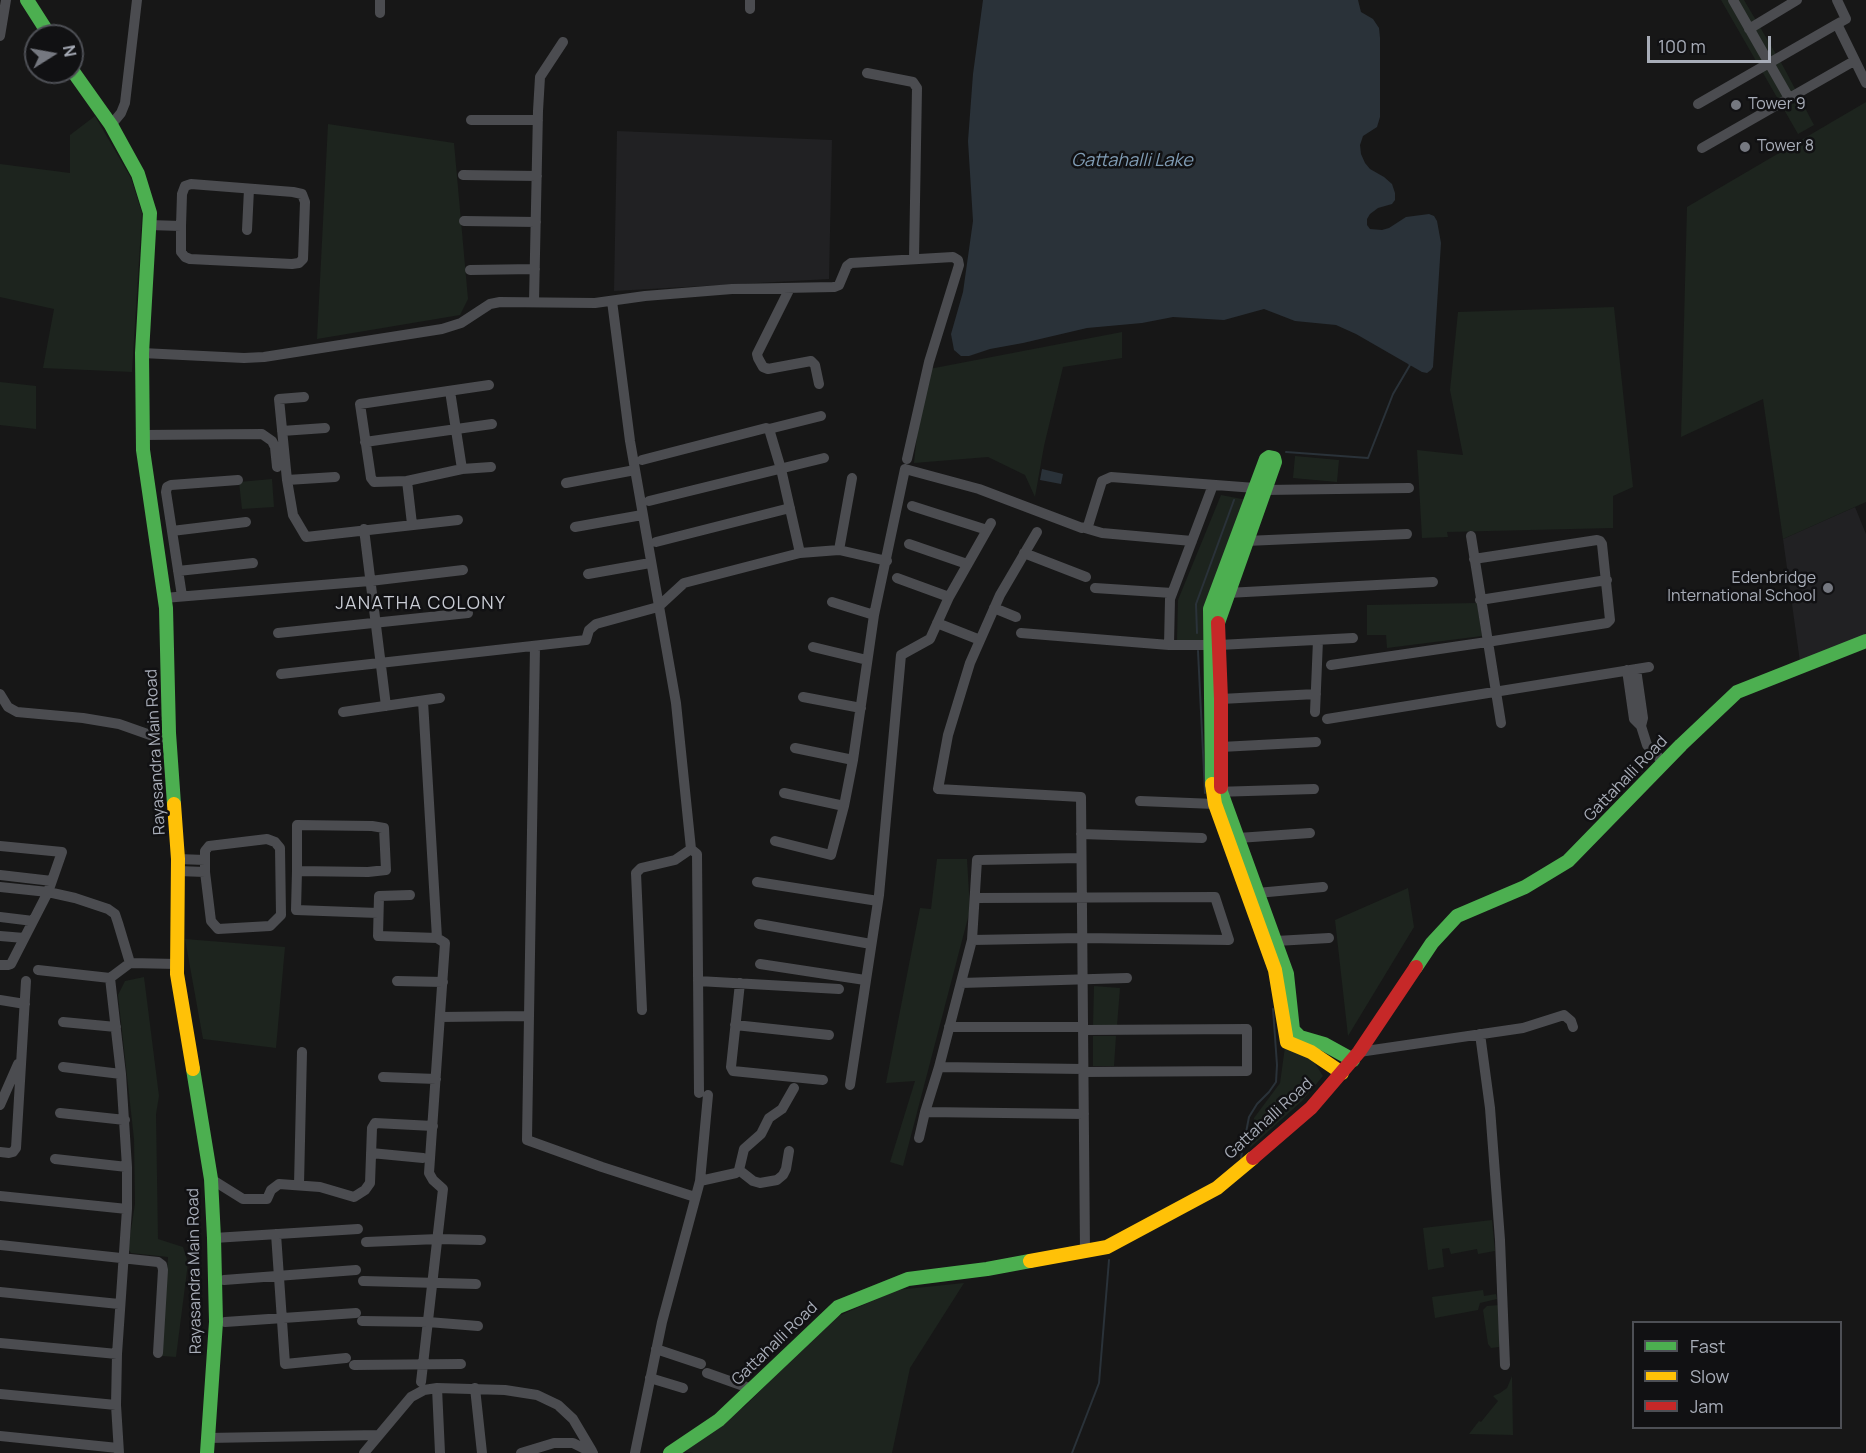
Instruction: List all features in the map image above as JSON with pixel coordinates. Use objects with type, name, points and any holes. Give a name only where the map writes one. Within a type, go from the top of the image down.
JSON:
[{"type":"street","points":[[0,36],[6,0]]},
{"type":"street","points":[[27,0],[42,24]]},
{"type":"street","points":[[111,125],[122,113],[125,103],[137,0]]},
{"type":"street","points":[[380,0],[380,14]]},
{"type":"street","points":[[1733,0],[1789,98]]},
{"type":"street","points":[[1749,29],[1797,0]]},
{"type":"street","points":[[1698,104],[1846,19],[1836,0]]},
{"type":"street","points":[[1837,24],[1866,83]]},
{"type":"street","points":[[534,303],[540,77],[563,42]]},
{"type":"street","points":[[1702,148],[1854,61]]},
{"type":"street","points":[[867,73],[913,82],[917,88],[914,259]]},
{"type":"street","name":"Rayasandra Main Road","points":[[82,84],[111,125],[138,174],[150,213],[142,354],[143,435],[147,486],[164,598],[178,865],[177,964],[211,1179],[216,1322],[207,1453]]},
{"type":"street","points":[[471,120],[538,120]]},
{"type":"street","points":[[463,175],[537,176]]},
{"type":"street","points":[[191,184],[302,194],[305,202],[303,259],[299,263],[185,258],[181,252],[181,226],[182,194],[185,186],[191,184]]},
{"type":"street","points":[[247,230],[249,189]]},
{"type":"street","points":[[464,221],[536,222]]},
{"type":"street","points":[[149,225],[181,226]]},
{"type":"street","points":[[142,354],[264,357],[442,329],[461,323],[490,304],[500,302],[595,303],[645,296],[732,289],[834,287],[842,281],[847,267],[856,262],[953,257],[958,260],[958,265],[930,362],[907,459]]},
{"type":"street","points":[[470,270],[535,269]]},
{"type":"street","points":[[790,288],[757,354],[758,358],[763,367],[768,369],[811,361],[815,365],[819,384]]},
{"type":"street","points":[[612,301],[642,515],[676,703],[691,849],[697,854],[698,981],[704,1094],[700,1181],[656,1350],[635,1453]]},
{"type":"street","points":[[489,385],[360,404],[371,478],[374,482],[407,481],[462,469],[491,467]]},
{"type":"street","points":[[450,391],[462,469]]},
{"type":"street","points":[[304,397],[279,399],[293,515],[306,537],[458,520]]},
{"type":"street","points":[[642,459],[821,416]]},
{"type":"street","points":[[365,442],[492,424]]},
{"type":"street","points":[[282,431],[325,428]]},
{"type":"street","points":[[769,429],[801,552]]},
{"type":"street","points":[[143,435],[262,434],[269,438],[274,447],[278,467]]},
{"type":"street","points":[[649,501],[824,458]]},
{"type":"street","points":[[775,841],[831,855],[853,760],[874,615],[905,469],[979,489],[1082,528],[1102,533],[1192,541]]},
{"type":"street","points":[[566,483],[635,471]]},
{"type":"street","points":[[287,480],[335,477]]},
{"type":"street","points":[[1085,528],[1088,526],[1102,481],[1111,477],[1260,489],[1409,488]]},
{"type":"street","points":[[839,550],[852,478]]},
{"type":"street","points":[[182,596],[167,487],[238,480]]},
{"type":"street","points":[[407,481],[412,525]]},
{"type":"street","points":[[1169,645],[1170,598],[1213,485]]},
{"type":"street","points":[[1260,489],[1246,541],[1218,620],[1214,645],[1216,796],[1275,970],[1287,1042],[1311,1052],[1342,1073]]},
{"type":"street","points":[[1260,489],[1210,609],[1209,620],[1221,699],[1221,747],[1216,796],[1238,838],[1287,974],[1296,1035],[1356,1056],[1523,1028],[1564,1015],[1571,1021],[1573,1027]]},
{"type":"street","points":[[850,1085],[878,900],[901,655],[930,639],[949,597],[989,526],[912,506]]},
{"type":"street","points":[[656,542],[790,508]]},
{"type":"street","points":[[575,527],[642,515]]},
{"type":"street","points":[[172,531],[246,522]]},
{"type":"street","points":[[364,529],[386,706]]},
{"type":"street","points":[[1037,532],[994,608],[980,640],[955,711],[938,789],[1080,797],[1085,1251]]},
{"type":"street","points":[[1246,541],[1407,534]]},
{"type":"street","points":[[1471,536],[1501,723]]},
{"type":"street","points":[[1331,665],[1607,623],[1611,616],[1602,543],[1597,540],[1474,559]]},
{"type":"street","points":[[909,544],[967,564]]},
{"type":"street","points":[[281,674],[586,640],[589,630],[596,624],[658,607],[684,583],[801,552],[839,550],[887,561]]},
{"type":"street","points":[[1024,553],[1086,576]]},
{"type":"street","points":[[178,571],[253,563]]},
{"type":"street","points":[[588,574],[651,563]]},
{"type":"street","points":[[164,598],[370,581],[463,570]]},
{"type":"street","points":[[897,578],[949,597]]},
{"type":"street","points":[[1480,600],[1606,580]]},
{"type":"street","points":[[1227,593],[1433,582]]},
{"type":"street","points":[[1095,588],[1172,593]]},
{"type":"street","points":[[832,602],[874,615]]},
{"type":"street","points":[[994,608],[1016,617]]},
{"type":"street","points":[[278,633],[468,613]]},
{"type":"street","points":[[937,623],[980,640]]},
{"type":"street","points":[[1021,633],[1169,645],[1353,638]]},
{"type":"street","points":[[1315,712],[1318,640]]},
{"type":"street","name":"Gattahalli Road","points":[[670,1453],[719,1420],[838,1307],[908,1279],[987,1269],[1107,1247],[1217,1188],[1311,1108],[1342,1073],[1356,1056],[1432,943],[1457,916],[1525,888],[1568,861],[1737,692],[1866,641]]},
{"type":"street","points":[[535,646],[527,1140],[695,1197]]},
{"type":"street","points":[[813,647],[867,660]]},
{"type":"street","points":[[1327,719],[1649,667]]},
{"type":"street","points":[[1631,670],[1643,718],[1641,726],[1647,746],[1664,763]]},
{"type":"street","points":[[0,694],[8,707],[17,712],[119,724],[170,742]]},
{"type":"street","points":[[1221,699],[1316,694]]},
{"type":"street","points":[[803,697],[861,708]]},
{"type":"street","points":[[343,712],[440,698]]},
{"type":"street","points":[[423,701],[437,938]]},
{"type":"street","points":[[1221,747],[1316,742]]},
{"type":"street","points":[[795,748],[853,760]]},
{"type":"street","points":[[1140,801],[1314,789]]},
{"type":"street","points":[[784,794],[844,806]]},
{"type":"street","points":[[297,871],[386,870],[384,828],[297,825],[296,910],[378,913]]},
{"type":"street","points":[[1238,838],[1310,833]]},
{"type":"street","points":[[1081,834],[1202,838]]},
{"type":"street","points":[[267,839],[275,842],[280,848],[281,915],[270,926],[218,929],[210,921],[205,860],[205,851],[209,846],[267,839]]},
{"type":"street","points":[[0,846],[62,852],[48,892],[11,964],[0,965]]},
{"type":"street","points":[[642,1010],[636,873],[641,868],[675,860],[691,849]]},
{"type":"street","points":[[919,1138],[972,940],[978,860],[1081,858]]},
{"type":"street","points":[[178,865],[205,860]]},
{"type":"street","points":[[178,865],[205,872]]},
{"type":"street","points":[[0,875],[52,880]]},
{"type":"street","points":[[757,882],[878,900]]},
{"type":"street","points":[[0,887],[48,892],[108,909],[114,914],[130,963]]},
{"type":"street","points":[[1257,892],[1323,887]]},
{"type":"street","points":[[410,896],[379,896],[378,936],[437,938],[445,943],[429,1173],[432,1180],[443,1189],[421,1382]]},
{"type":"street","points":[[972,940],[1082,938],[1229,940],[1215,897],[975,898]]},
{"type":"street","points":[[0,917],[33,921]]},
{"type":"street","points":[[759,924],[871,944]]},
{"type":"street","points":[[0,936],[24,938]]},
{"type":"street","points":[[1275,941],[1329,938]]},
{"type":"street","points":[[38,970],[110,978],[130,963],[177,964]]},
{"type":"street","points":[[760,964],[866,980]]},
{"type":"street","points":[[0,1436],[118,1451],[117,1354],[127,1209],[127,1167],[121,1074],[110,978]]},
{"type":"street","points":[[961,983],[1127,978]]},
{"type":"street","points":[[0,1152],[13,1152],[16,1148],[26,981]]},
{"type":"street","points":[[397,981],[442,982]]},
{"type":"street","points":[[698,981],[838,989]]},
{"type":"street","points":[[740,983],[731,1067],[733,1071],[824,1080]]},
{"type":"street","points":[[0,1000],[25,1004]]},
{"type":"street","points":[[440,1017],[529,1016]]},
{"type":"street","points":[[63,1022],[116,1027]]},
{"type":"street","points":[[735,1024],[829,1035]]},
{"type":"street","points":[[939,1066],[1247,1071],[1247,1029],[949,1027]]},
{"type":"street","points":[[1480,1034],[1491,1119],[1505,1365]]},
{"type":"street","points":[[299,1185],[302,1052]]},
{"type":"street","points":[[0,1105],[21,1058]]},
{"type":"street","points":[[63,1067],[121,1074]]},
{"type":"street","points":[[383,1077],[436,1079]]},
{"type":"street","points":[[700,1181],[736,1173],[739,1170],[744,1149],[761,1134],[769,1118],[782,1109],[794,1088]]},
{"type":"street","points":[[925,1112],[1084,1114]]},
{"type":"street","points":[[60,1113],[125,1120]]},
{"type":"street","points":[[211,1179],[243,1199],[267,1199],[271,1190],[279,1184],[320,1187],[354,1197],[365,1190],[370,1183],[372,1128],[375,1123],[432,1126]]},
{"type":"street","points":[[739,1170],[753,1181],[760,1183],[777,1179],[786,1169],[789,1152]]},
{"type":"street","points":[[371,1153],[423,1158]]},
{"type":"street","points":[[55,1159],[127,1167]]},
{"type":"street","points":[[0,1196],[127,1209]]},
{"type":"street","points":[[214,1238],[358,1229]]},
{"type":"street","points":[[276,1234],[285,1364],[350,1362],[461,1364]]},
{"type":"street","points":[[366,1242],[481,1240]]},
{"type":"street","points":[[0,1245],[158,1262],[162,1265],[163,1270],[158,1353]]},
{"type":"street","points":[[224,1280],[356,1270]]},
{"type":"street","points":[[363,1281],[476,1284]]},
{"type":"street","points":[[0,1292],[119,1304]]},
{"type":"street","points":[[225,1322],[281,1318],[359,1317],[477,1326]]},
{"type":"street","points":[[0,1343],[117,1354]]},
{"type":"street","points":[[656,1350],[752,1389]]},
{"type":"street","points":[[650,1378],[683,1388]]},
{"type":"street","points":[[437,1388],[440,1453]]},
{"type":"street","points":[[364,1453],[411,1397],[424,1390],[437,1388],[505,1390],[537,1395],[558,1405],[573,1419],[593,1452]]},
{"type":"street","points":[[475,1388],[482,1453]]},
{"type":"street","points":[[0,1394],[116,1405]]},
{"type":"street","points":[[207,1438],[380,1435]]},
{"type":"street","points":[[521,1453],[554,1443],[573,1443],[593,1452]]},
{"type":"shaded area","points":[[1721,0],[1744,0],[1814,125],[1798,134]]},
{"type":"shaded area","points":[[1866,102],[1866,502],[1783,539],[1763,399],[1681,437],[1687,207]]},
{"type":"shaded area","points":[[95,116],[131,178],[142,213],[132,372],[43,368],[54,309],[0,297],[0,164],[70,173],[70,135]]},
{"type":"shaded area","points":[[328,124],[454,143],[468,299],[460,315],[317,339]]},
{"type":"shaded area","points":[[617,131],[832,140],[829,279],[614,291]]},
{"type":"shaded area","points":[[1614,307],[1633,487],[1613,496],[1613,528],[1447,532],[1448,537],[1422,538],[1417,450],[1463,455],[1450,390],[1458,312]]},
{"type":"shaded area","points":[[1122,332],[1122,358],[1063,367],[1044,446],[1035,497],[1025,475],[988,457],[914,463],[924,370]]},
{"type":"shaded area","points":[[0,382],[36,386],[36,429],[0,425]]},
{"type":"shaded area","points":[[1295,456],[1339,460],[1337,482],[1293,478]]},
{"type":"shaded area","points":[[272,479],[274,507],[242,509],[239,482]]},
{"type":"shaded area","points":[[1221,495],[1247,500],[1206,640],[1177,640],[1178,600]]},
{"type":"shaded area","name":"Edenbridge International School","points":[[1855,507],[1866,534],[1866,636],[1800,662],[1783,539]]},
{"type":"shaded area","points":[[1477,603],[1482,636],[1387,648],[1386,635],[1367,635],[1367,605]]},
{"type":"shaded area","points":[[937,859],[967,859],[970,910],[903,1166],[890,1162],[915,1081],[886,1083],[920,908],[931,909]]},
{"type":"shaded area","points":[[1408,888],[1414,927],[1348,1036],[1335,920]]},
{"type":"shaded area","points":[[185,939],[285,947],[276,1048],[203,1039]]},
{"type":"shaded area","points":[[144,977],[159,1096],[156,1114],[158,1239],[183,1247],[188,1263],[176,1357],[162,1356],[168,1257],[131,1253],[128,1249],[135,1204],[134,1139],[118,995],[125,981]]},
{"type":"shaded area","points":[[1094,986],[1120,988],[1117,1026],[1093,1026]]},
{"type":"shaded area","points":[[1093,1036],[1116,1036],[1114,1066],[1093,1066]]},
{"type":"shaded area","points":[[1285,1047],[1309,1054],[1323,1076],[1302,1101],[1250,1148],[1254,1118],[1280,1083]]},
{"type":"shaded area","points":[[1492,1220],[1495,1251],[1478,1254],[1477,1249],[1451,1254],[1449,1248],[1442,1249],[1444,1267],[1428,1270],[1423,1228]]},
{"type":"shaded area","points":[[964,1283],[910,1368],[892,1453],[693,1453],[681,1451],[745,1406],[832,1319],[897,1290]]},
{"type":"shaded area","points":[[1483,1290],[1484,1296],[1496,1294],[1497,1299],[1480,1303],[1478,1310],[1435,1318],[1432,1297]]},
{"type":"shaded area","points":[[1499,1305],[1499,1347],[1491,1348],[1488,1344],[1483,1310],[1487,1306]]},
{"type":"shaded area","points":[[1512,1376],[1513,1435],[1469,1434],[1498,1401],[1493,1396],[1507,1388]]},
{"type":"water","name":"Gattahalli Lake","points":[[983,0],[1358,0],[1361,12],[1373,19],[1379,28],[1380,38],[1380,117],[1377,127],[1363,136],[1360,145],[1361,154],[1370,169],[1392,184],[1395,193],[1395,200],[1392,204],[1378,208],[1370,214],[1367,225],[1370,229],[1382,230],[1406,217],[1429,214],[1437,221],[1441,243],[1431,370],[1427,373],[1422,372],[1336,325],[1295,321],[1264,309],[1224,320],[1173,317],[1142,323],[1087,328],[961,356],[954,350],[951,334],[963,292],[973,221],[968,141],[973,74]]},
{"type":"water","points":[[1042,469],[1063,474],[1061,484],[1040,480]]},
{"type":"waterway","points":[[1286,452],[1368,458],[1393,394],[1410,365],[1409,363]]},
{"type":"waterway","points":[[1197,633],[1196,604],[1234,500]]},
{"type":"waterway","points":[[1198,651],[1205,793]]},
{"type":"waterway","points":[[1241,1158],[1249,1117],[1276,1082],[1273,1009]]},
{"type":"waterway","points":[[1072,1453],[1099,1383],[1109,1260]]},
{"type":"traffic: fast","points":[[27,0],[42,24]]},
{"type":"traffic: fast","points":[[82,84],[111,125],[138,174],[150,213],[142,353],[143,450],[166,608],[169,733],[174,804]]},
{"type":"traffic: fast","points":[[1212,784],[1210,609],[1266,459],[1274,458],[1275,462],[1218,623]]},
{"type":"traffic: fast","points":[[1416,967],[1432,943],[1457,916],[1525,887],[1568,861],[1681,745],[1737,692],[1866,641]]},
{"type":"traffic: fast","points":[[1221,787],[1287,974],[1293,1030],[1300,1037],[1324,1044],[1353,1060]]},
{"type":"traffic: fast","points":[[193,1069],[211,1179],[214,1238],[216,1322],[207,1453]]},
{"type":"traffic: fast","points":[[670,1453],[719,1420],[838,1307],[908,1279],[1030,1261]]},
{"type":"traffic: slow","points":[[1212,784],[1215,804],[1275,970],[1287,1042],[1311,1052],[1342,1073]]},
{"type":"traffic: slow","points":[[174,804],[178,859],[177,974],[193,1069]]},
{"type":"traffic: slow","points":[[1030,1261],[1107,1247],[1217,1188],[1253,1158]]},
{"type":"traffic: jam","points":[[1218,623],[1221,787]]},
{"type":"traffic: jam","points":[[1253,1158],[1311,1108],[1359,1052],[1416,967]]},
{"type":"place","name":"Tower 9","points":[[1736,105]]},
{"type":"place","name":"Tower 8","points":[[1745,147]]},
{"type":"place","name":"Edenbridge International School","points":[[1828,588]]},
{"type":"district","name":"JANATHA COLONY","points":[[421,604]]}]
